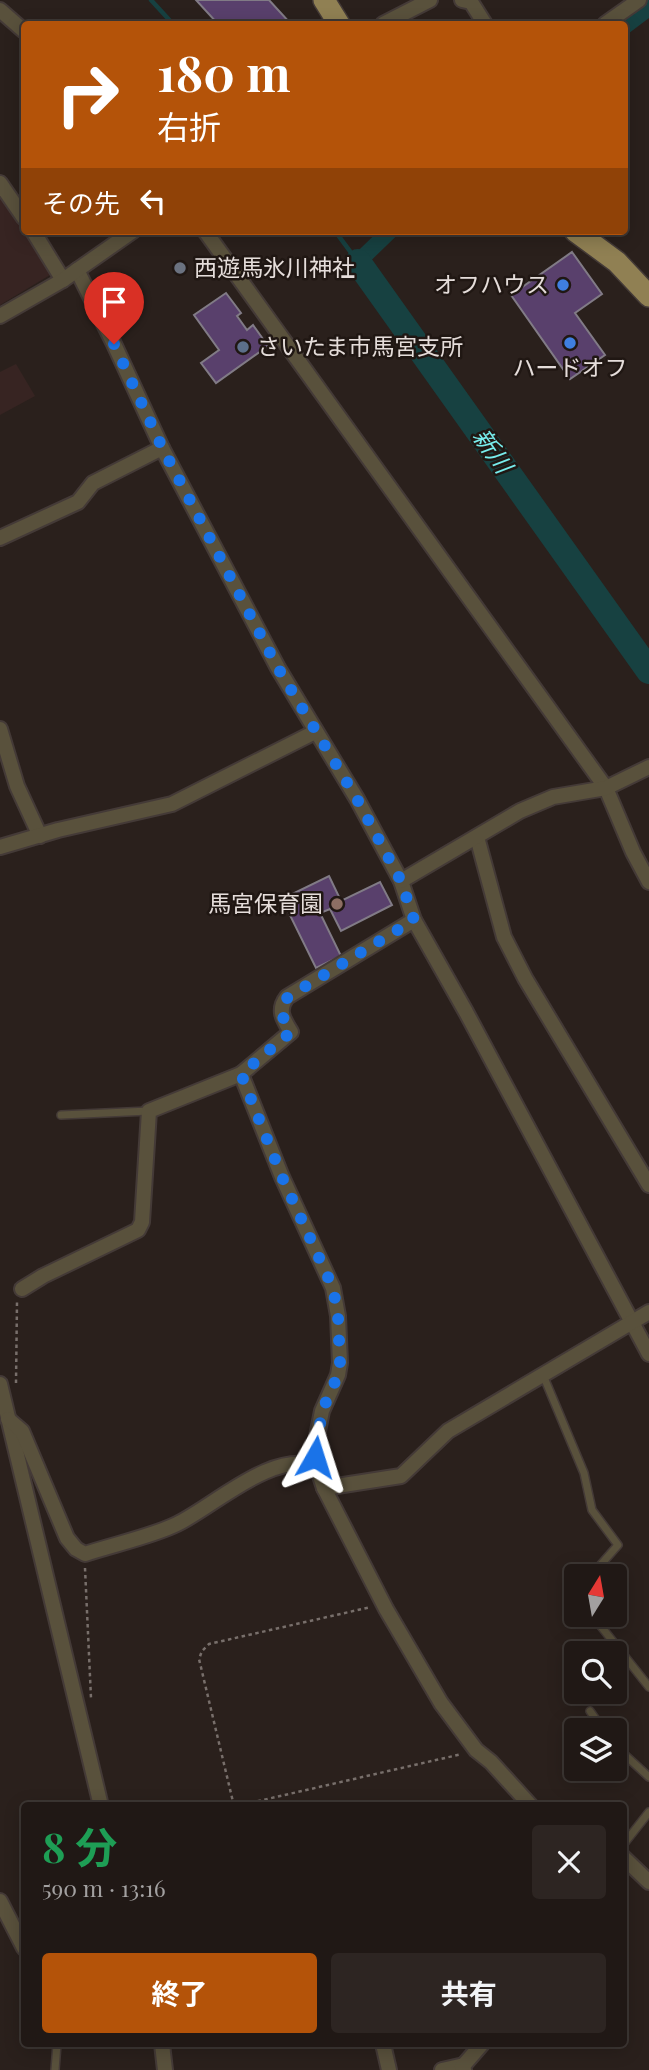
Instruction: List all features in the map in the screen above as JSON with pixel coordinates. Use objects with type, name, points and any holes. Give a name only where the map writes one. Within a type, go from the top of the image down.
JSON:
[{"type":"main road","points":[[324,0],[337,21]]},
{"type":"main road","points":[[580,235],[617,262],[649,296]]},
{"type":"street","points":[[389,21],[430,0]]},
{"type":"street","points":[[462,0],[471,2],[483,21]]},
{"type":"street","points":[[609,21],[639,0]]},
{"type":"street","points":[[0,10],[21,28]]},
{"type":"street","points":[[0,183],[21,214]]},
{"type":"street","points":[[35,235],[63,280]]},
{"type":"street","points":[[0,316],[63,280],[128,235]]},
{"type":"street","points":[[208,235],[606,788],[649,883]]},
{"type":"street","points":[[77,270],[162,447],[278,668],[357,799],[401,881],[414,920],[649,1354]]},
{"type":"street","points":[[0,538],[78,502],[93,483],[162,447]]},
{"type":"street","points":[[0,729],[17,786],[40,836]]},
{"type":"street","points":[[0,847],[172,803],[315,732]]},
{"type":"street","points":[[401,881],[520,811],[553,797],[606,788],[649,767]]},
{"type":"street","points":[[477,837],[504,937],[525,978],[649,1185]]},
{"type":"street","points":[[22,1289],[138,1230],[142,1222],[149,1111],[241,1074],[291,1032],[281,1013],[282,1004],[288,997],[414,920]]},
{"type":"street","points":[[241,1074],[282,1177],[333,1288],[338,1316],[340,1363],[319,1423],[317,1467],[324,1488],[384,1604],[441,1703],[476,1750],[491,1762],[527,1802]]},
{"type":"street","points":[[324,1488],[401,1476],[448,1432],[649,1312]]},
{"type":"street","points":[[0,1384],[4,1415],[100,1802]]},
{"type":"street","points":[[4,1415],[22,1431],[67,1538],[76,1549],[85,1554],[176,1525],[254,1477],[285,1464],[304,1462],[317,1467]]},
{"type":"street","points":[[627,1861],[649,1882]]},
{"type":"street","points":[[0,1901],[21,1942]]},
{"type":"street","points":[[162,2047],[165,2070]]},
{"type":"street","points":[[384,2047],[389,2070]]},
{"type":"street","points":[[442,2070],[464,2067],[480,2047]]},
{"type":"lane","points":[[61,1115],[149,1111]]},
{"type":"lane","points":[[543,1375],[584,1473],[592,1510],[618,1545],[601,1564]]},
{"type":"lane","points":[[602,1628],[649,1687]]},
{"type":"lane","points":[[590,1712],[594,1718]]},
{"type":"lane","points":[[627,1757],[649,1777]]},
{"type":"lane","points":[[627,1840],[649,1812]]},
{"type":"lane","points":[[55,2070],[57,2047]]},
{"type":"path","points":[[16,1382],[17,1300],[22,1289]]},
{"type":"path","points":[[85,1554],[91,1705]]},
{"type":"path","points":[[234,1802],[199,1659],[202,1651],[209,1644],[384,1604]]},
{"type":"path","points":[[252,1802],[476,1750]]},
{"type":"shaded area","points":[[0,191],[21,222],[21,235],[30,235],[55,272],[0,305]]},
{"type":"shaded area","points":[[16,364],[35,396],[0,415],[0,372]]},
{"type":"building","points":[[196,0],[269,0],[288,21],[215,21]]},
{"type":"building","points":[[572,252],[602,294],[575,313],[605,355],[570,379],[511,295]]},
{"type":"building","points":[[226,293],[241,313],[237,316],[247,330],[253,325],[268,346],[216,383],[201,363],[219,350],[194,315]]},
{"type":"building","points":[[329,876],[341,901],[380,882],[392,905],[341,931],[330,909],[320,913],[341,956],[316,968],[282,899]]},
{"type":"waterway","name":"新川","points":[[151,0],[170,21]]},
{"type":"waterway","points":[[628,24],[649,8]]},
{"type":"waterway","name":"新川","points":[[338,235],[358,262]]},
{"type":"waterway","points":[[358,262],[386,235]]},
{"type":"waterway","name":"新川","points":[[358,262],[649,671]]},
{"type":"place","name":"西遊馬氷川神社","points":[[180,268]]},
{"type":"place","name":"オフハウス","points":[[563,285]]},
{"type":"place","name":"ハードオフ","points":[[570,343]]},
{"type":"place","name":"さいたま市馬宮支所","points":[[243,347]]},
{"type":"place","name":"馬宮保育園","points":[[337,904]]},
{"type":"route","points":[[114,344],[162,447],[278,668],[357,799],[401,881],[414,920],[288,997],[282,1004],[281,1013],[291,1032],[241,1074],[282,1177],[333,1288],[338,1316],[340,1363],[338,1375],[322,1411],[315,1457]]}]
